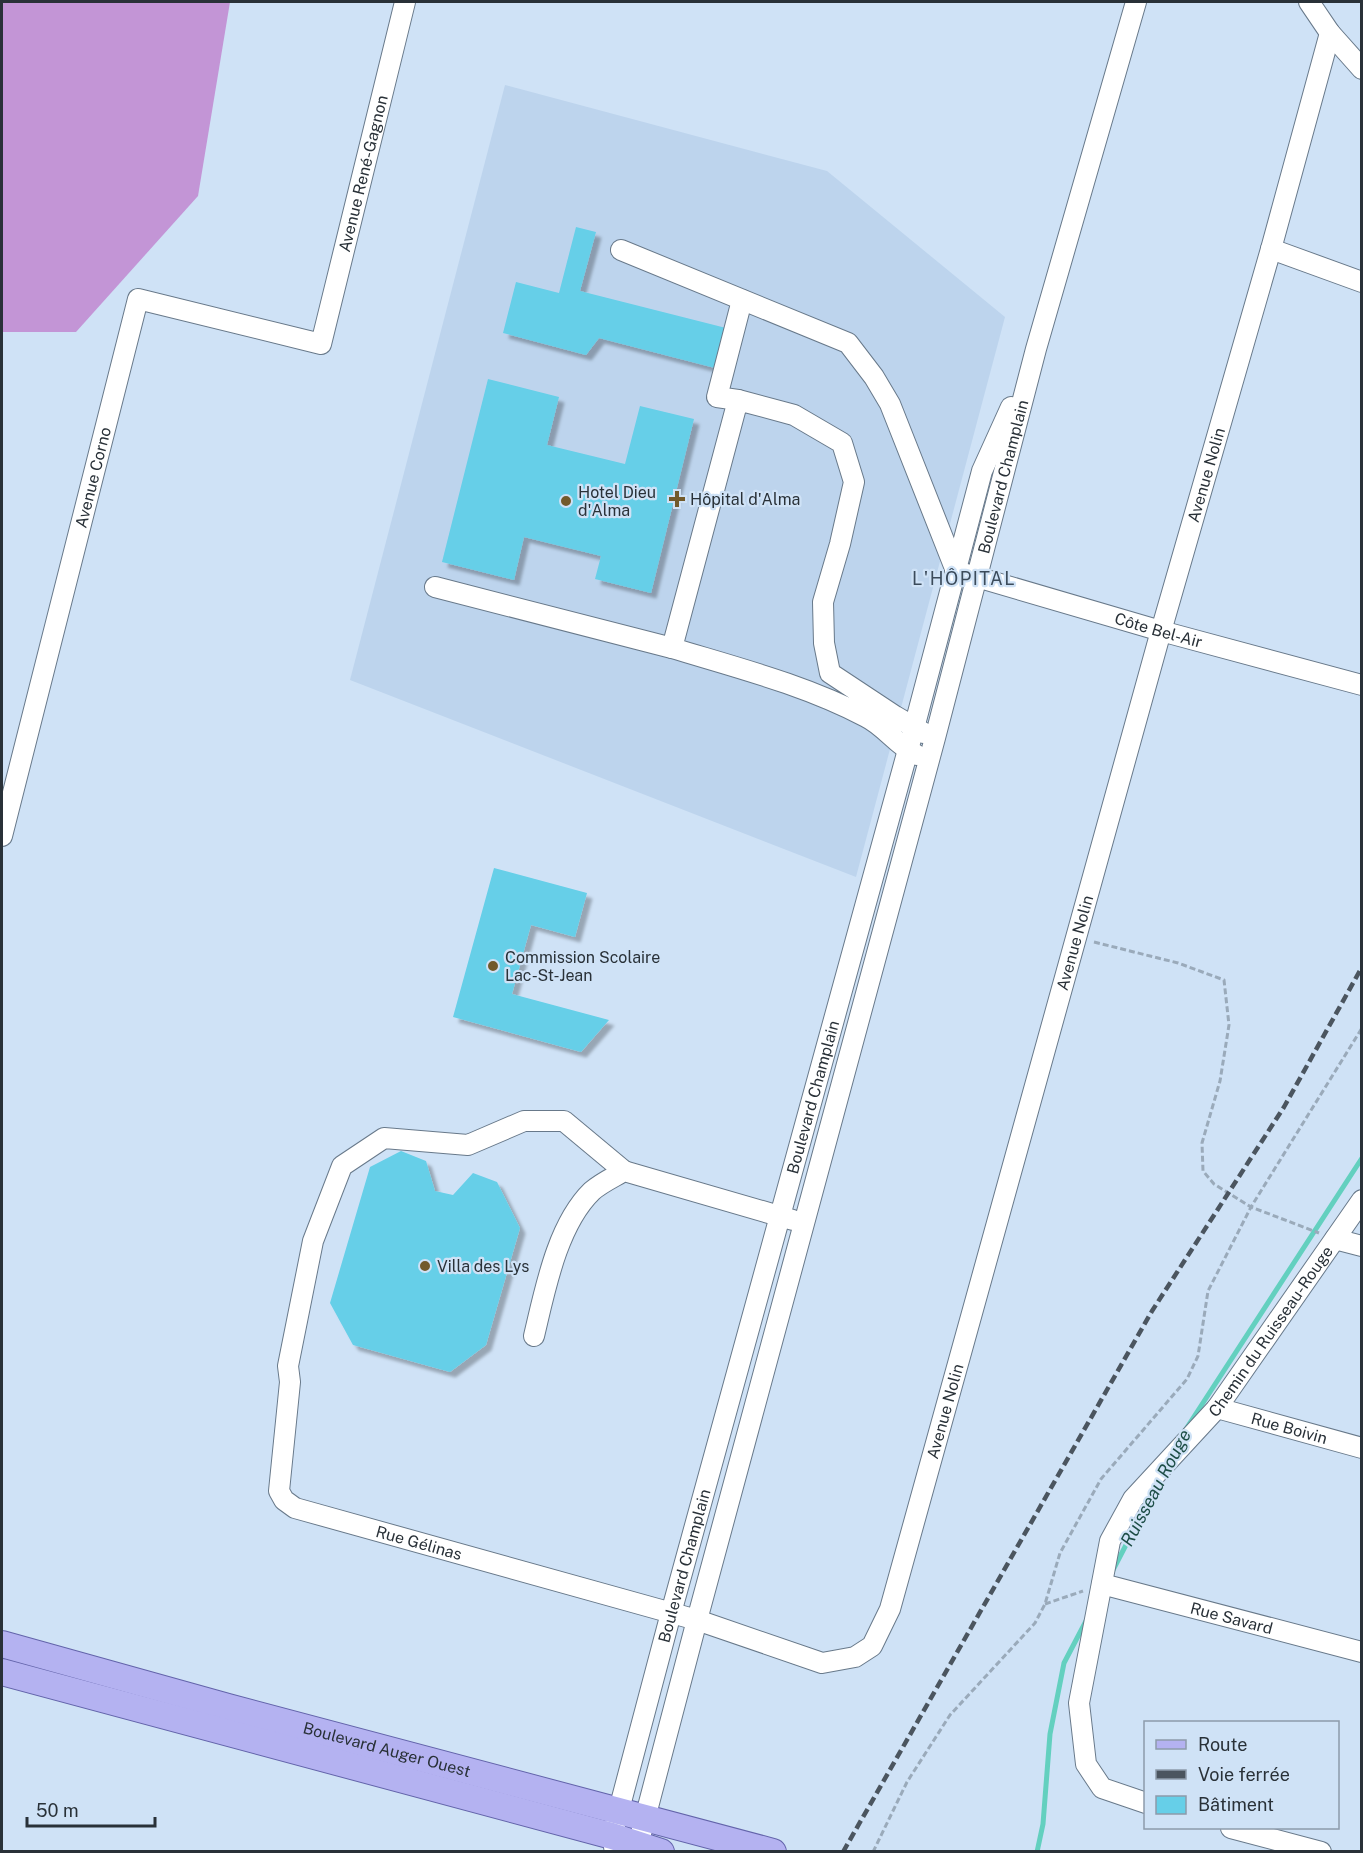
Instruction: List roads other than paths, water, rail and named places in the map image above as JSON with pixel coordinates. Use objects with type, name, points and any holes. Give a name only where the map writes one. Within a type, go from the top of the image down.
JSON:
[{"type":"main road","name":"Boulevard Auger Ouest","points":[[2,1644],[228,1707],[773,1851]]},
{"type":"main road","points":[[93,1697],[98,1671]]},
{"type":"main road","name":"Boulevard Auger Ouest","points":[[2,1672],[631,1847]]},
{"type":"main road","points":[[220,1732],[228,1707]]},
{"type":"main road","points":[[353,1768],[359,1741]]},
{"type":"street","name":"Avenue René-Gagnon","points":[[321,344],[405,2]]},
{"type":"street","name":"Boulevard Champlain","points":[[631,1847],[645,1817],[935,738],[1036,349],[1136,2]]},
{"type":"street","points":[[1309,2],[1330,33],[1362,69]]},
{"type":"street","name":"Avenue Nolin","points":[[671,1613],[822,1663],[855,1658],[872,1646],[890,1609],[1161,630],[1271,249],[1330,33]]},
{"type":"street","points":[[1271,249],[1362,282]]},
{"type":"street","points":[[621,250],[848,343],[874,377],[890,404],[956,571]]},
{"type":"street","name":"Avenue Corno","points":[[2,837],[138,299],[321,344]]},
{"type":"street","points":[[742,300],[717,397],[738,400],[794,415],[842,443],[854,482],[840,544],[823,602],[824,643],[830,673],[914,728],[935,738]]},
{"type":"street","name":"Boulevard Champlain","points":[[631,1847],[618,1811],[671,1613],[908,751],[982,471],[1036,349]]},
{"type":"street","points":[[672,648],[738,400]]},
{"type":"street","name":"Côte Bel-Air","points":[[956,571],[1362,685]]},
{"type":"street","points":[[435,587],[672,648],[819,694],[869,718],[908,751],[929,760]]},
{"type":"street","name":"Rue Gélinas","points":[[624,1171],[564,1121],[524,1121],[468,1145],[384,1138],[342,1166],[313,1241],[288,1366],[291,1382],[279,1491],[284,1500],[295,1508],[671,1613]]},
{"type":"street","points":[[534,1336],[549,1275],[569,1221],[592,1190],[624,1171],[804,1222]]},
{"type":"street","name":"Chemin du Ruisseau-Rouge","points":[[1144,1802],[1102,1788],[1086,1764],[1079,1702],[1110,1541],[1133,1499],[1217,1408],[1362,1200]]},
{"type":"street","points":[[1335,1239],[1362,1246]]},
{"type":"street","name":"Rue Boivin","points":[[1217,1408],[1362,1448]]},
{"type":"street","name":"Rue Savard","points":[[1102,1584],[1362,1652]]},
{"type":"street","points":[[1238,1829],[1321,1851]]},
{"type":"waterway","name":"Ruisseau Rouge","points":[[1186,1429],[1362,1158]]},
{"type":"waterway","name":"Ruisseau Rouge","points":[[1113,1570],[1157,1485]]},
{"type":"waterway","name":"Ruisseau Rouge","points":[[1037,1852],[1043,1824],[1050,1734],[1064,1663],[1086,1621]]},
{"type":"railway","points":[[843,1852],[1152,1311],[1284,1107],[1362,967]]},
{"type":"place","name":"Hôpital d'Alma","points":[[677,499]]},
{"type":"place","name":"Hotel Dieu d'Alma","points":[[566,501]]},
{"type":"place","name":"Commission Scolaire Lac-St-Jean","points":[[493,966]]},
{"type":"place","name":"Villa des Lys","points":[[425,1266]]},
{"type":"district","name":"L'HÔPITAL","points":[[964,579]]}]
